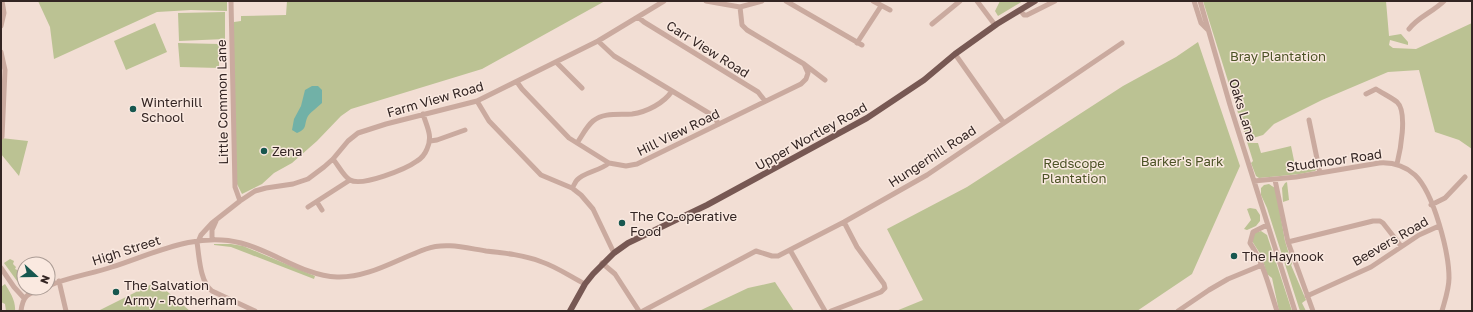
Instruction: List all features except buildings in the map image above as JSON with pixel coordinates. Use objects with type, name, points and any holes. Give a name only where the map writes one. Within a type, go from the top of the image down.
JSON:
[{"type":"main road","name":"Upper Wortley Road","points":[[570,311],[585,284],[602,263],[614,253],[645,234],[707,205],[867,118],[924,80],[955,54],[995,25],[1035,1]]},
{"type":"street","points":[[1,26],[4,18],[2,1]]},
{"type":"street","name":"Little Common Lane","points":[[231,1],[235,187],[240,201]]},
{"type":"street","name":"Farm View Road","points":[[198,242],[204,231],[240,201],[255,191],[301,182],[315,174],[333,159],[348,141],[358,133],[423,114],[477,101],[598,41],[664,1]]},
{"type":"street","points":[[706,1],[740,7],[762,1]]},
{"type":"street","points":[[786,1],[860,44],[881,6]]},
{"type":"street","points":[[874,1],[890,10]]},
{"type":"street","points":[[932,24],[960,1]]},
{"type":"street","points":[[976,1],[995,25]]},
{"type":"street","points":[[1020,10],[1024,15],[1027,15],[1055,1]]},
{"type":"street","points":[[1194,1],[1201,23],[1209,31]]},
{"type":"street","name":"Oaks Lane","points":[[1200,1],[1228,98],[1295,311]]},
{"type":"street","points":[[1409,29],[1444,1]]},
{"type":"street","points":[[740,7],[742,24],[747,30],[804,64],[825,80]]},
{"type":"street","name":"Carr View Road","points":[[638,17],[758,92],[765,101]]},
{"type":"street","points":[[598,41],[614,56],[712,115],[719,124]]},
{"type":"street","name":"Hungerhill Road","points":[[643,311],[756,251],[772,256],[778,256],[844,222],[927,175],[1122,43]]},
{"type":"street","points":[[1,52],[5,70],[2,137]]},
{"type":"street","points":[[955,54],[1004,122]]},
{"type":"street","points":[[556,62],[582,88]]},
{"type":"street","name":"Hill View Road","points":[[517,82],[569,138],[609,163],[626,166],[638,164],[801,84],[806,79],[808,73],[804,64]]},
{"type":"street","points":[[1366,94],[1376,89],[1398,103],[1401,111],[1403,141],[1397,164]]},
{"type":"street","points":[[577,143],[593,121],[600,116],[622,113],[632,114],[641,111],[667,98],[672,91]]},
{"type":"street","points":[[477,101],[489,121],[540,175],[572,188],[581,194],[593,209],[614,253]]},
{"type":"street","points":[[308,207],[350,180],[364,182],[397,171],[413,164],[418,160],[426,152],[431,137],[423,114]]},
{"type":"street","points":[[1308,120],[1320,173]]},
{"type":"street","points":[[430,141],[463,132]]},
{"type":"street","points":[[333,159],[350,180]]},
{"type":"street","name":"Studmoor Road","points":[[1254,181],[1275,180],[1387,162],[1404,167],[1418,179],[1426,192],[1445,245],[1449,280],[1442,311]]},
{"type":"street","points":[[572,188],[577,180],[582,176],[600,169],[609,163]]},
{"type":"street","points":[[1431,205],[1445,198],[1465,177]]},
{"type":"street","points":[[1275,180],[1288,242],[1313,311]]},
{"type":"street","points":[[317,202],[322,210]]},
{"type":"street","points":[[212,240],[212,230],[218,219]]},
{"type":"street","points":[[1288,242],[1373,221],[1380,221],[1402,246]]},
{"type":"street","points":[[831,311],[881,292],[885,288],[884,284],[857,247],[844,222]]},
{"type":"street","points":[[1267,225],[1255,230],[1250,239],[1250,243],[1258,255],[1262,265],[1275,310]]},
{"type":"street","name":"Beevers Road","points":[[1307,296],[1372,267],[1419,235],[1439,226]]},
{"type":"street","name":"High Street","points":[[56,282],[114,266],[166,248],[212,240],[231,241],[249,245],[309,271],[328,276],[338,277],[357,275],[390,264],[425,249],[436,246],[449,246],[513,254],[535,259],[548,264],[585,284]]},
{"type":"street","points":[[198,242],[203,278],[206,286],[212,291],[255,311]]},
{"type":"street","points":[[790,250],[826,311]]},
{"type":"street","points":[[602,263],[615,274],[639,311]]},
{"type":"street","points":[[1178,311],[1208,290],[1262,265]]},
{"type":"street","points":[[1,268],[14,287],[24,298]]},
{"type":"street","points":[[59,281],[66,311]]},
{"type":"street","points":[[22,311],[24,298],[26,296]]},
{"type":"street","points":[[239,311],[243,305]]},
{"type":"green space","points":[[38,1],[227,1],[227,11],[191,10],[157,12],[54,59],[50,27]]},
{"type":"green space","points":[[287,1],[605,1],[482,69],[351,109],[341,116],[317,141],[292,163],[274,173],[262,184],[242,194],[235,180],[232,44],[234,22],[241,21],[241,16],[286,15]]},
{"type":"green space","points":[[1000,1],[1023,1],[998,16],[995,11]]},
{"type":"green space","name":"Bray Plantation","points":[[1203,1],[1386,1],[1389,36],[1401,34],[1408,42],[1408,45],[1390,40],[1389,45],[1393,48],[1416,49],[1472,23],[1472,149],[1459,140],[1435,132],[1419,70],[1388,72],[1322,100],[1274,124],[1263,135],[1253,138],[1250,143],[1258,143],[1261,153],[1291,146],[1296,170],[1310,169],[1316,162],[1317,169],[1315,171],[1259,178],[1256,176],[1251,163],[1253,161]]},
{"type":"green space","points":[[225,12],[225,39],[179,41],[178,13]]},
{"type":"green space","points":[[155,23],[167,52],[126,70],[114,41]]},
{"type":"green space","name":"Barker's Park","points":[[1198,42],[1240,166],[1192,274],[1137,311],[896,311],[923,300],[887,229],[967,187],[1123,86],[1176,57]]},
{"type":"green space","points":[[178,43],[219,44],[219,68],[180,67]]},
{"type":"green space","points":[[1,138],[28,141],[19,176],[1,154]]},
{"type":"green space","points":[[1287,182],[1289,200],[1283,202],[1282,188]]},
{"type":"green space","points":[[1269,184],[1276,190],[1285,241],[1292,264],[1291,265],[1306,300],[1302,303],[1306,311],[1300,311],[1267,208],[1261,195],[1261,188],[1264,185]]},
{"type":"green space","points":[[1247,209],[1256,209],[1260,215],[1260,221],[1256,226],[1247,230],[1244,229],[1251,220]]},
{"type":"green space","points":[[1261,231],[1267,235],[1292,311],[1279,311],[1272,278],[1267,274],[1261,255],[1252,241],[1254,233]]},
{"type":"green space","points":[[214,244],[243,246],[315,276],[314,279],[231,247]]},
{"type":"green space","points":[[10,259],[14,261],[13,264],[16,267],[16,280],[4,263]]},
{"type":"green space","points":[[156,282],[190,311],[98,311]]},
{"type":"green space","points":[[775,282],[794,311],[699,311],[748,288]]},
{"type":"green space","points":[[5,284],[14,300],[15,311],[6,311],[5,304],[1,302],[1,287]]},
{"type":"water","points":[[312,86],[318,86],[322,90],[322,103],[307,118],[304,129],[297,133],[292,130],[294,119],[301,106],[305,90]]},
{"type":"place","name":"Winterhill School","points":[[133,109]]},
{"type":"place","name":"Zena","points":[[264,151]]},
{"type":"place","name":"The Co-operative Food","points":[[622,223]]},
{"type":"place","name":"The Haynook","points":[[1234,256]]},
{"type":"place","name":"The Salvation Army - Rotherham","points":[[116,292]]},
{"type":"park label","name":"Redscope Plantation","points":[[1074,170]]}]
